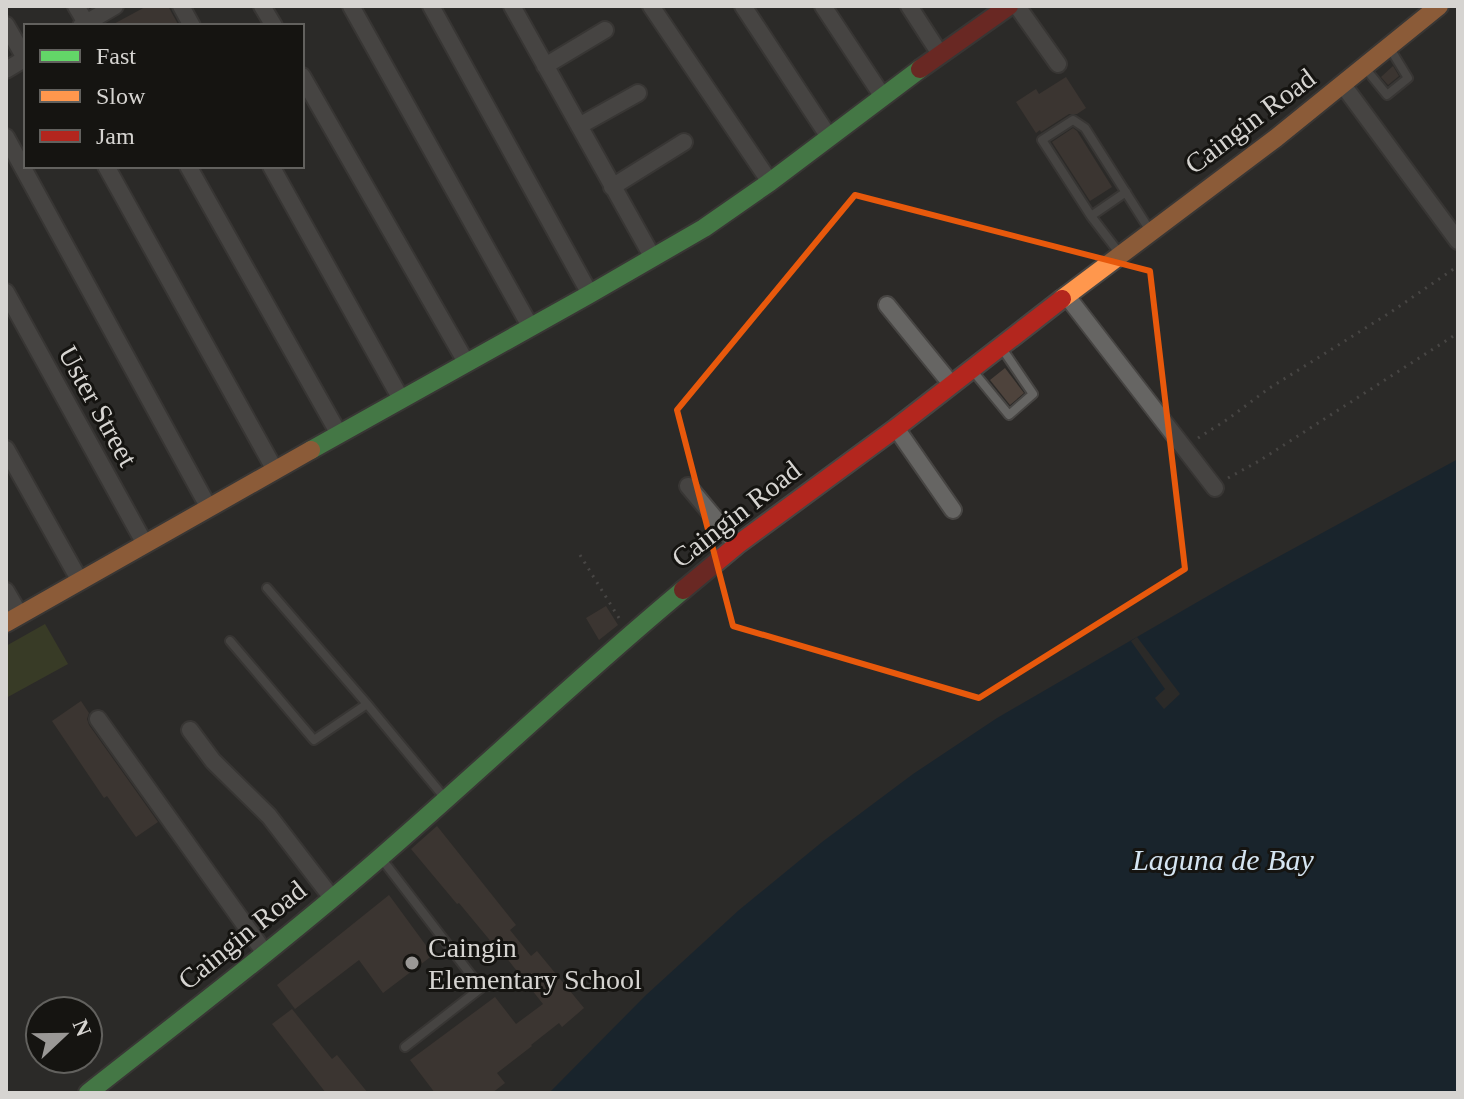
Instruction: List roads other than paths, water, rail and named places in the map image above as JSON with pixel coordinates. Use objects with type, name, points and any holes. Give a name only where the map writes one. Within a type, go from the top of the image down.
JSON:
[{"type":"street","points":[[76,6],[83,24],[109,15]]},
{"type":"street","points":[[181,6],[191,24]]},
{"type":"street","points":[[262,6],[273,24]]},
{"type":"street","points":[[351,6],[530,326]]},
{"type":"street","points":[[431,6],[590,294]]},
{"type":"street","points":[[512,6],[653,258]]},
{"type":"street","points":[[651,6],[770,182]]},
{"type":"street","points":[[743,6],[829,137]]},
{"type":"street","points":[[823,6],[883,97]]},
{"type":"street","points":[[909,6],[940,54]]},
{"type":"street","points":[[6,591],[13,619],[653,258],[704,228],[770,182],[1005,8],[1058,64]]},
{"type":"street","name":"Caingin Road","points":[[88,1093],[381,857],[629,634],[737,545],[896,428],[1066,295],[1276,138],[1390,47],[1426,10]]},
{"type":"street","points":[[6,25],[24,55]]},
{"type":"street","points":[[545,66],[605,30]]},
{"type":"street","points":[[6,70],[24,59]]},
{"type":"street","points":[[304,79],[466,362]]},
{"type":"street","points":[[1343,85],[1458,241]]},
{"type":"street","points":[[579,126],[638,93]]},
{"type":"street","points":[[6,137],[209,508]]},
{"type":"street","points":[[612,187],[684,142]]},
{"type":"street","points":[[107,168],[275,470]]},
{"type":"street","points":[[189,168],[339,434]]},
{"type":"street","points":[[272,168],[401,399]]},
{"type":"street","name":"Uster Street","points":[[6,292],[145,544]]},
{"type":"street","points":[[1066,295],[1215,488]]},
{"type":"street","points":[[887,305],[952,385]]},
{"type":"street","points":[[896,428],[953,510]]},
{"type":"street","points":[[6,449],[80,581]]},
{"type":"street","points":[[688,486],[737,545]]},
{"type":"street","points":[[98,719],[265,953]]},
{"type":"street","points":[[190,730],[213,761],[269,816],[332,898]]},
{"type":"lane","points":[[1365,68],[1387,95],[1408,78],[1390,47]]},
{"type":"lane","points":[[1120,254],[1091,216],[1042,140],[1073,120],[1085,128],[1150,231]]},
{"type":"lane","points":[[1091,216],[1126,192]]},
{"type":"lane","points":[[971,370],[1009,415],[1033,394],[1001,347]]},
{"type":"lane","points":[[267,588],[445,798]]},
{"type":"lane","points":[[230,641],[314,740],[367,704]]},
{"type":"lane","points":[[381,857],[481,988],[405,1047]]},
{"type":"water","name":"Laguna de Bay","points":[[1458,459],[1458,1093],[549,1093],[646,995],[739,910],[822,842],[913,774],[997,718],[1097,660],[1232,582]]},
{"type":"place","name":"Caingin Elementary School","points":[[412,963]]}]
